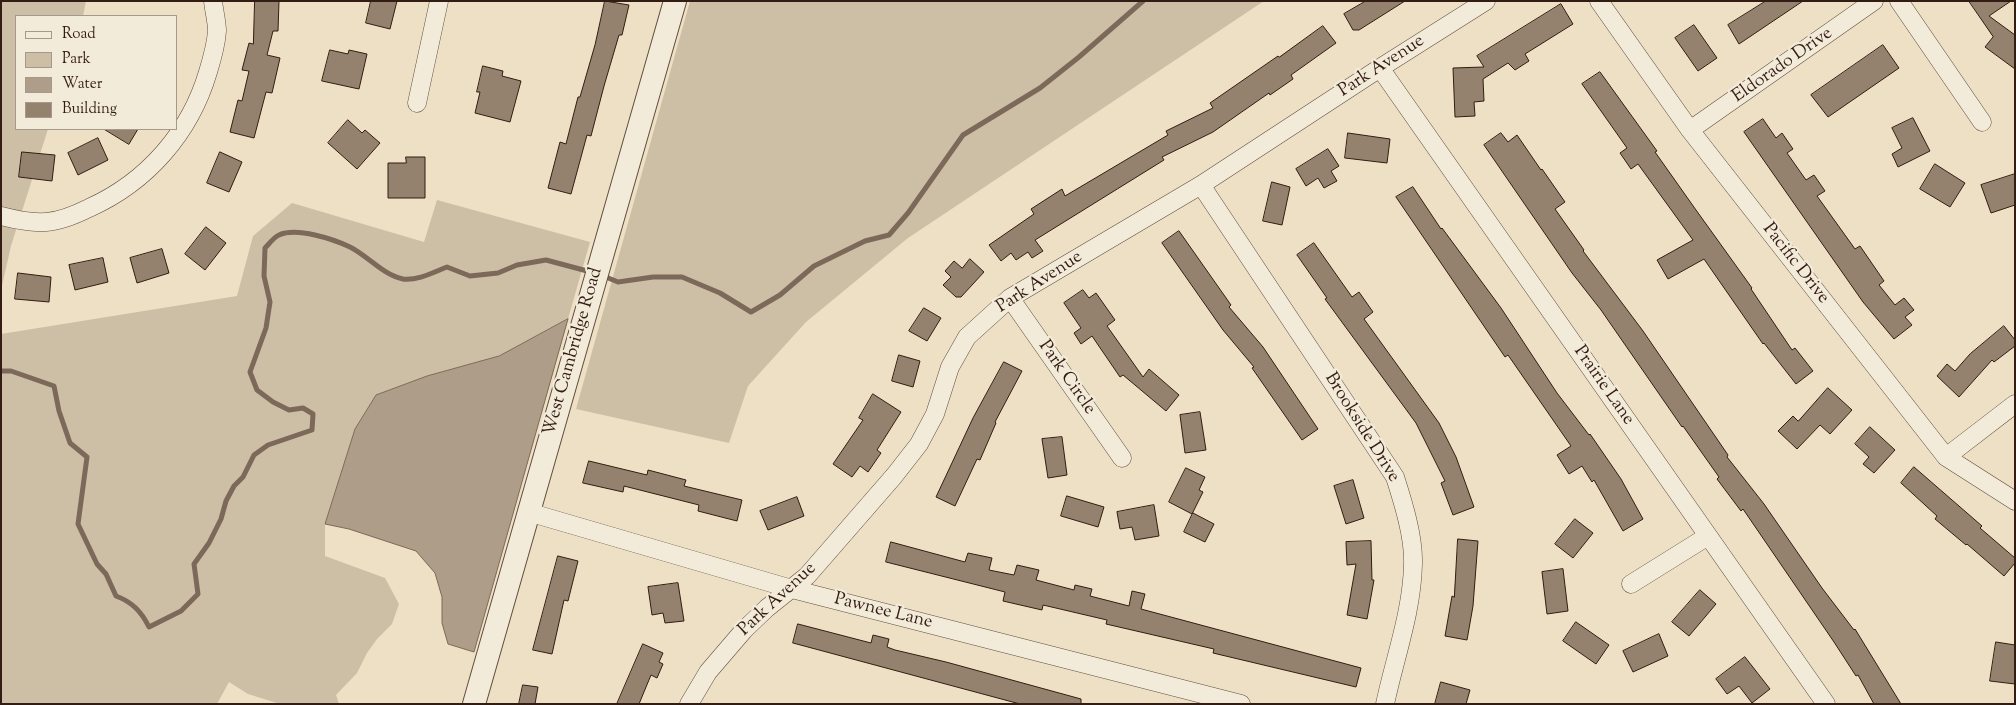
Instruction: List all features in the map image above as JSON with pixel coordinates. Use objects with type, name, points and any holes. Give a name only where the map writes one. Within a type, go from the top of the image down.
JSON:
[{"type":"street","points":[[1,216],[18,220],[47,222],[76,214],[107,200],[135,181],[157,161],[181,131],[203,89],[212,60],[217,31],[213,1]]},
{"type":"street","points":[[417,103],[439,1]]},
{"type":"street","name":"West Cambridge Road","points":[[474,704],[675,1]]},
{"type":"street","name":"Park Avenue","points":[[688,704],[708,672],[744,630],[767,608],[807,576],[894,476],[919,444],[935,414],[950,367],[967,337],[1010,298],[1201,185],[1486,1]]},
{"type":"street","name":"Pacific Drive","points":[[1599,1],[1690,130],[1946,457],[2015,501]]},
{"type":"street","name":"Eldorado Drive","points":[[1690,130],[1874,1]]},
{"type":"street","points":[[1899,1],[1982,122]]},
{"type":"street","name":"Prairie Lane","points":[[1380,68],[1826,704]]},
{"type":"street","name":"Brookside Drive","points":[[1201,185],[1395,477],[1406,515],[1414,562],[1407,620],[1385,704]]},
{"type":"street","name":"Park Circle","points":[[1010,298],[1122,458]]},
{"type":"street","points":[[1946,457],[2015,404]]},
{"type":"street","name":"Pawnee Lane","points":[[528,512],[792,589],[1241,704]]},
{"type":"street","points":[[1631,584],[1708,536]]},
{"type":"green space","points":[[1,1],[86,1],[83,15],[15,15],[15,130],[48,130],[11,246],[1,290]]},
{"type":"green space","points":[[690,1],[1264,1],[908,238],[806,322],[748,386],[729,443],[576,409]]},
{"type":"green space","points":[[437,200],[590,242],[568,319],[499,356],[427,376],[376,395],[355,429],[325,524],[325,556],[385,578],[399,604],[392,624],[377,639],[367,653],[357,673],[336,695],[339,704],[280,704],[248,694],[229,682],[217,704],[1,704],[1,334],[237,296],[253,236],[292,203],[424,242]]},
{"type":"water","points":[[568,319],[474,652],[448,644],[442,623],[442,597],[435,573],[416,551],[349,529],[325,524],[355,429],[376,395],[427,376],[499,356]]},
{"type":"building","points":[[255,1],[279,1],[278,31],[273,31],[267,55],[280,58],[272,93],[266,92],[254,138],[230,132],[238,100],[242,101],[249,71],[242,70],[249,43],[253,44]]},
{"type":"building","points":[[371,1],[397,1],[390,29],[366,23]]},
{"type":"building","points":[[605,1],[629,5],[622,35],[619,35],[591,136],[587,135],[571,194],[548,188],[560,142],[566,144],[578,97],[580,97],[595,45]]},
{"type":"building","points":[[1366,1],[1405,1],[1359,30],[1353,30],[1344,14]]},
{"type":"building","points":[[1766,1],[1803,1],[1739,44],[1728,25]]},
{"type":"building","points":[[1969,1],[2011,1],[1989,16],[2015,35],[2015,69],[1985,47],[1993,37]]},
{"type":"building","points":[[1561,4],[1573,24],[1525,54],[1529,61],[1515,70],[1508,63],[1483,79],[1484,101],[1474,102],[1475,116],[1455,117],[1453,68],[1484,67],[1477,56]]},
{"type":"building","points":[[1694,25],[1717,58],[1698,71],[1675,38]]},
{"type":"building","points":[[1323,26],[1336,43],[1291,75],[1293,79],[1270,95],[1269,93],[1213,132],[1162,157],[1164,160],[1035,240],[1043,251],[1032,258],[1028,252],[1016,260],[1011,253],[1001,261],[989,245],[1034,214],[1031,209],[1062,189],[1065,196],[1168,135],[1166,131],[1213,108],[1210,103]]},
{"type":"building","points":[[1883,45],[1899,68],[1828,117],[1811,95]]},
{"type":"building","points":[[330,50],[348,54],[349,50],[367,54],[359,89],[322,81]]},
{"type":"building","points":[[483,66],[503,71],[502,76],[521,81],[510,122],[475,113],[480,92],[477,92]]},
{"type":"building","points":[[1600,72],[1752,288],[1792,350],[1795,348],[1813,371],[1796,384],[1763,344],[1704,259],[1668,279],[1657,260],[1693,240],[1638,164],[1631,169],[1620,153],[1627,148],[1582,84]]},
{"type":"building","points":[[1913,118],[1930,151],[1898,167],[1892,154],[1902,148],[1892,128]]},
{"type":"building","points":[[1763,119],[1776,138],[1782,133],[1793,149],[1787,153],[1806,180],[1814,175],[1825,191],[1817,196],[1855,249],[1860,246],[1884,281],[1879,285],[1895,305],[1904,298],[1914,310],[1905,317],[1912,325],[1894,339],[1863,302],[1744,132]]},
{"type":"building","points":[[348,120],[362,133],[365,130],[380,143],[357,169],[328,143]]},
{"type":"building","points":[[106,130],[137,130],[129,144]]},
{"type":"building","points":[[1348,133],[1390,139],[1387,163],[1345,158]]},
{"type":"building","points":[[1501,133],[1508,142],[1517,135],[1542,169],[1565,202],[1555,209],[1583,251],[1643,331],[1728,455],[1727,457],[1764,504],[1822,588],[1855,629],[1901,704],[1874,704],[1858,675],[1856,676],[1743,509],[1741,511],[1717,479],[1719,477],[1601,310],[1572,273],[1484,145]]},
{"type":"building","points":[[98,138],[108,160],[78,175],[68,153]]},
{"type":"building","points":[[1328,149],[1339,166],[1331,171],[1337,181],[1324,188],[1318,178],[1306,186],[1296,169]]},
{"type":"building","points":[[22,152],[55,155],[52,181],[19,177]]},
{"type":"building","points":[[220,152],[242,162],[229,192],[207,183]]},
{"type":"building","points":[[406,157],[425,157],[425,198],[388,198],[388,163],[406,163]]},
{"type":"building","points":[[1935,164],[1965,183],[1950,207],[1920,189]]},
{"type":"building","points":[[2015,174],[2015,205],[1991,213],[1981,185]]},
{"type":"building","points":[[1272,182],[1290,187],[1282,225],[1263,221]]},
{"type":"building","points":[[1413,187],[1441,229],[1501,308],[1557,393],[1590,434],[1621,479],[1643,519],[1623,531],[1594,480],[1592,482],[1582,466],[1569,474],[1557,455],[1571,446],[1508,355],[1505,357],[1396,197]]},
{"type":"building","points":[[206,227],[226,243],[205,270],[185,254]]},
{"type":"building","points":[[1179,231],[1231,305],[1229,307],[1263,347],[1318,429],[1302,440],[1252,368],[1254,367],[1223,330],[1162,243]]},
{"type":"building","points":[[1314,243],[1352,297],[1359,292],[1373,312],[1364,319],[1439,423],[1456,457],[1474,507],[1453,515],[1441,483],[1445,481],[1416,423],[1325,299],[1327,298],[1297,255]]},
{"type":"building","points":[[162,249],[169,273],[137,283],[130,258]]},
{"type":"building","points":[[103,258],[108,282],[75,290],[69,265]]},
{"type":"building","points":[[970,259],[984,272],[961,297],[956,297],[943,285],[951,277],[945,271],[954,261],[962,268]]},
{"type":"building","points":[[18,273],[51,277],[49,302],[15,299]]},
{"type":"building","points":[[1083,290],[1089,298],[1096,293],[1115,320],[1107,326],[1143,377],[1149,369],[1179,395],[1166,411],[1123,375],[1120,377],[1092,336],[1081,344],[1074,333],[1081,328],[1064,303]]},
{"type":"building","points":[[924,308],[941,318],[927,341],[909,331]]},
{"type":"building","points":[[2004,326],[2015,340],[2015,346],[1994,362],[1992,360],[1959,397],[1937,376],[1947,364],[1955,371],[1970,354]]},
{"type":"building","points":[[899,355],[920,361],[913,387],[892,381]]},
{"type":"building","points":[[1004,362],[1022,371],[995,422],[980,460],[977,459],[955,506],[936,497],[973,418]]},
{"type":"building","points":[[1828,388],[1852,410],[1830,434],[1820,425],[1797,449],[1778,431],[1793,416],[1798,421]]},
{"type":"building","points":[[873,394],[901,412],[877,450],[881,453],[868,472],[860,466],[852,477],[833,464],[863,420],[859,418]]},
{"type":"building","points":[[1200,412],[1206,450],[1185,453],[1180,415]]},
{"type":"building","points":[[1870,427],[1895,450],[1874,473],[1863,464],[1869,457],[1855,444]]},
{"type":"building","points":[[1062,437],[1067,475],[1048,478],[1042,439]]},
{"type":"building","points":[[589,461],[647,475],[648,470],[686,480],[684,486],[742,500],[737,521],[698,511],[699,505],[624,486],[623,492],[583,483]]},
{"type":"building","points":[[1914,467],[1982,526],[1980,528],[2015,558],[2015,563],[2004,576],[1935,519],[1937,516],[1901,483]]},
{"type":"building","points":[[1186,468],[1205,477],[1199,490],[1203,492],[1192,514],[1169,502]]},
{"type":"building","points":[[1353,480],[1364,518],[1346,524],[1334,486]]},
{"type":"building","points":[[1067,496],[1104,507],[1098,527],[1061,516]]},
{"type":"building","points":[[797,497],[804,516],[768,530],[760,511]]},
{"type":"building","points":[[1154,505],[1159,536],[1135,540],[1132,527],[1120,529],[1117,512]]},
{"type":"building","points":[[1193,513],[1214,524],[1205,542],[1184,532]]},
{"type":"building","points":[[1575,519],[1593,533],[1573,558],[1555,544]]},
{"type":"building","points":[[1458,539],[1478,541],[1473,606],[1467,640],[1445,636],[1452,596],[1454,597]]},
{"type":"building","points":[[1371,541],[1372,580],[1374,580],[1367,619],[1347,615],[1356,564],[1347,565],[1346,542]]},
{"type":"building","points":[[891,542],[965,562],[968,553],[992,558],[989,570],[1014,575],[1017,565],[1039,570],[1036,580],[1074,590],[1075,585],[1092,589],[1090,596],[1129,606],[1132,591],[1145,594],[1141,609],[1361,668],[1356,687],[1213,653],[1214,649],[1106,624],[1107,620],[1043,605],[1042,610],[1003,601],[1005,592],[886,562]]},
{"type":"building","points":[[558,556],[578,561],[568,601],[564,600],[552,654],[533,650]]},
{"type":"building","points":[[1563,569],[1568,611],[1547,614],[1542,572]]},
{"type":"building","points":[[678,583],[684,621],[665,623],[663,613],[652,615],[648,587]]},
{"type":"building","points":[[1700,590],[1716,604],[1689,636],[1672,622]]},
{"type":"building","points":[[1576,622],[1609,645],[1596,664],[1563,641]]},
{"type":"building","points":[[798,624],[871,643],[873,635],[889,639],[887,647],[895,650],[1081,699],[1081,704],[1020,704],[793,643]]},
{"type":"building","points":[[1659,634],[1668,656],[1633,672],[1623,651]]},
{"type":"building","points":[[1996,642],[2015,645],[2015,684],[1990,681]]},
{"type":"building","points":[[643,644],[663,653],[659,662],[663,664],[657,678],[651,675],[639,704],[617,704]]},
{"type":"building","points":[[1745,657],[1770,689],[1752,703],[1739,686],[1727,694],[1716,679]]},
{"type":"building","points":[[1441,682],[1470,690],[1466,704],[1435,704]]},
{"type":"building","points":[[523,685],[538,687],[535,704],[519,704]]},
{"type":"waterway","points":[[601,275],[618,282],[653,277],[682,277],[720,293],[751,312],[780,295],[814,266],[865,241],[889,235],[908,213],[963,135],[1040,88],[1143,1]]},
{"type":"waterway","points":[[1,371],[11,371],[54,386],[59,411],[70,443],[87,457],[78,524],[97,564],[106,574],[116,596],[136,608],[149,627],[181,611],[198,594],[194,564],[209,543],[221,519],[226,501],[234,486],[243,477],[254,455],[268,445],[312,430],[313,414],[303,408],[289,410],[273,402],[257,390],[250,372],[266,328],[270,302],[264,276],[265,248],[275,237],[295,232],[315,235],[334,241],[350,247],[389,274],[403,279],[420,277],[447,267],[470,276],[498,273],[517,265],[546,260],[591,272]]}]
